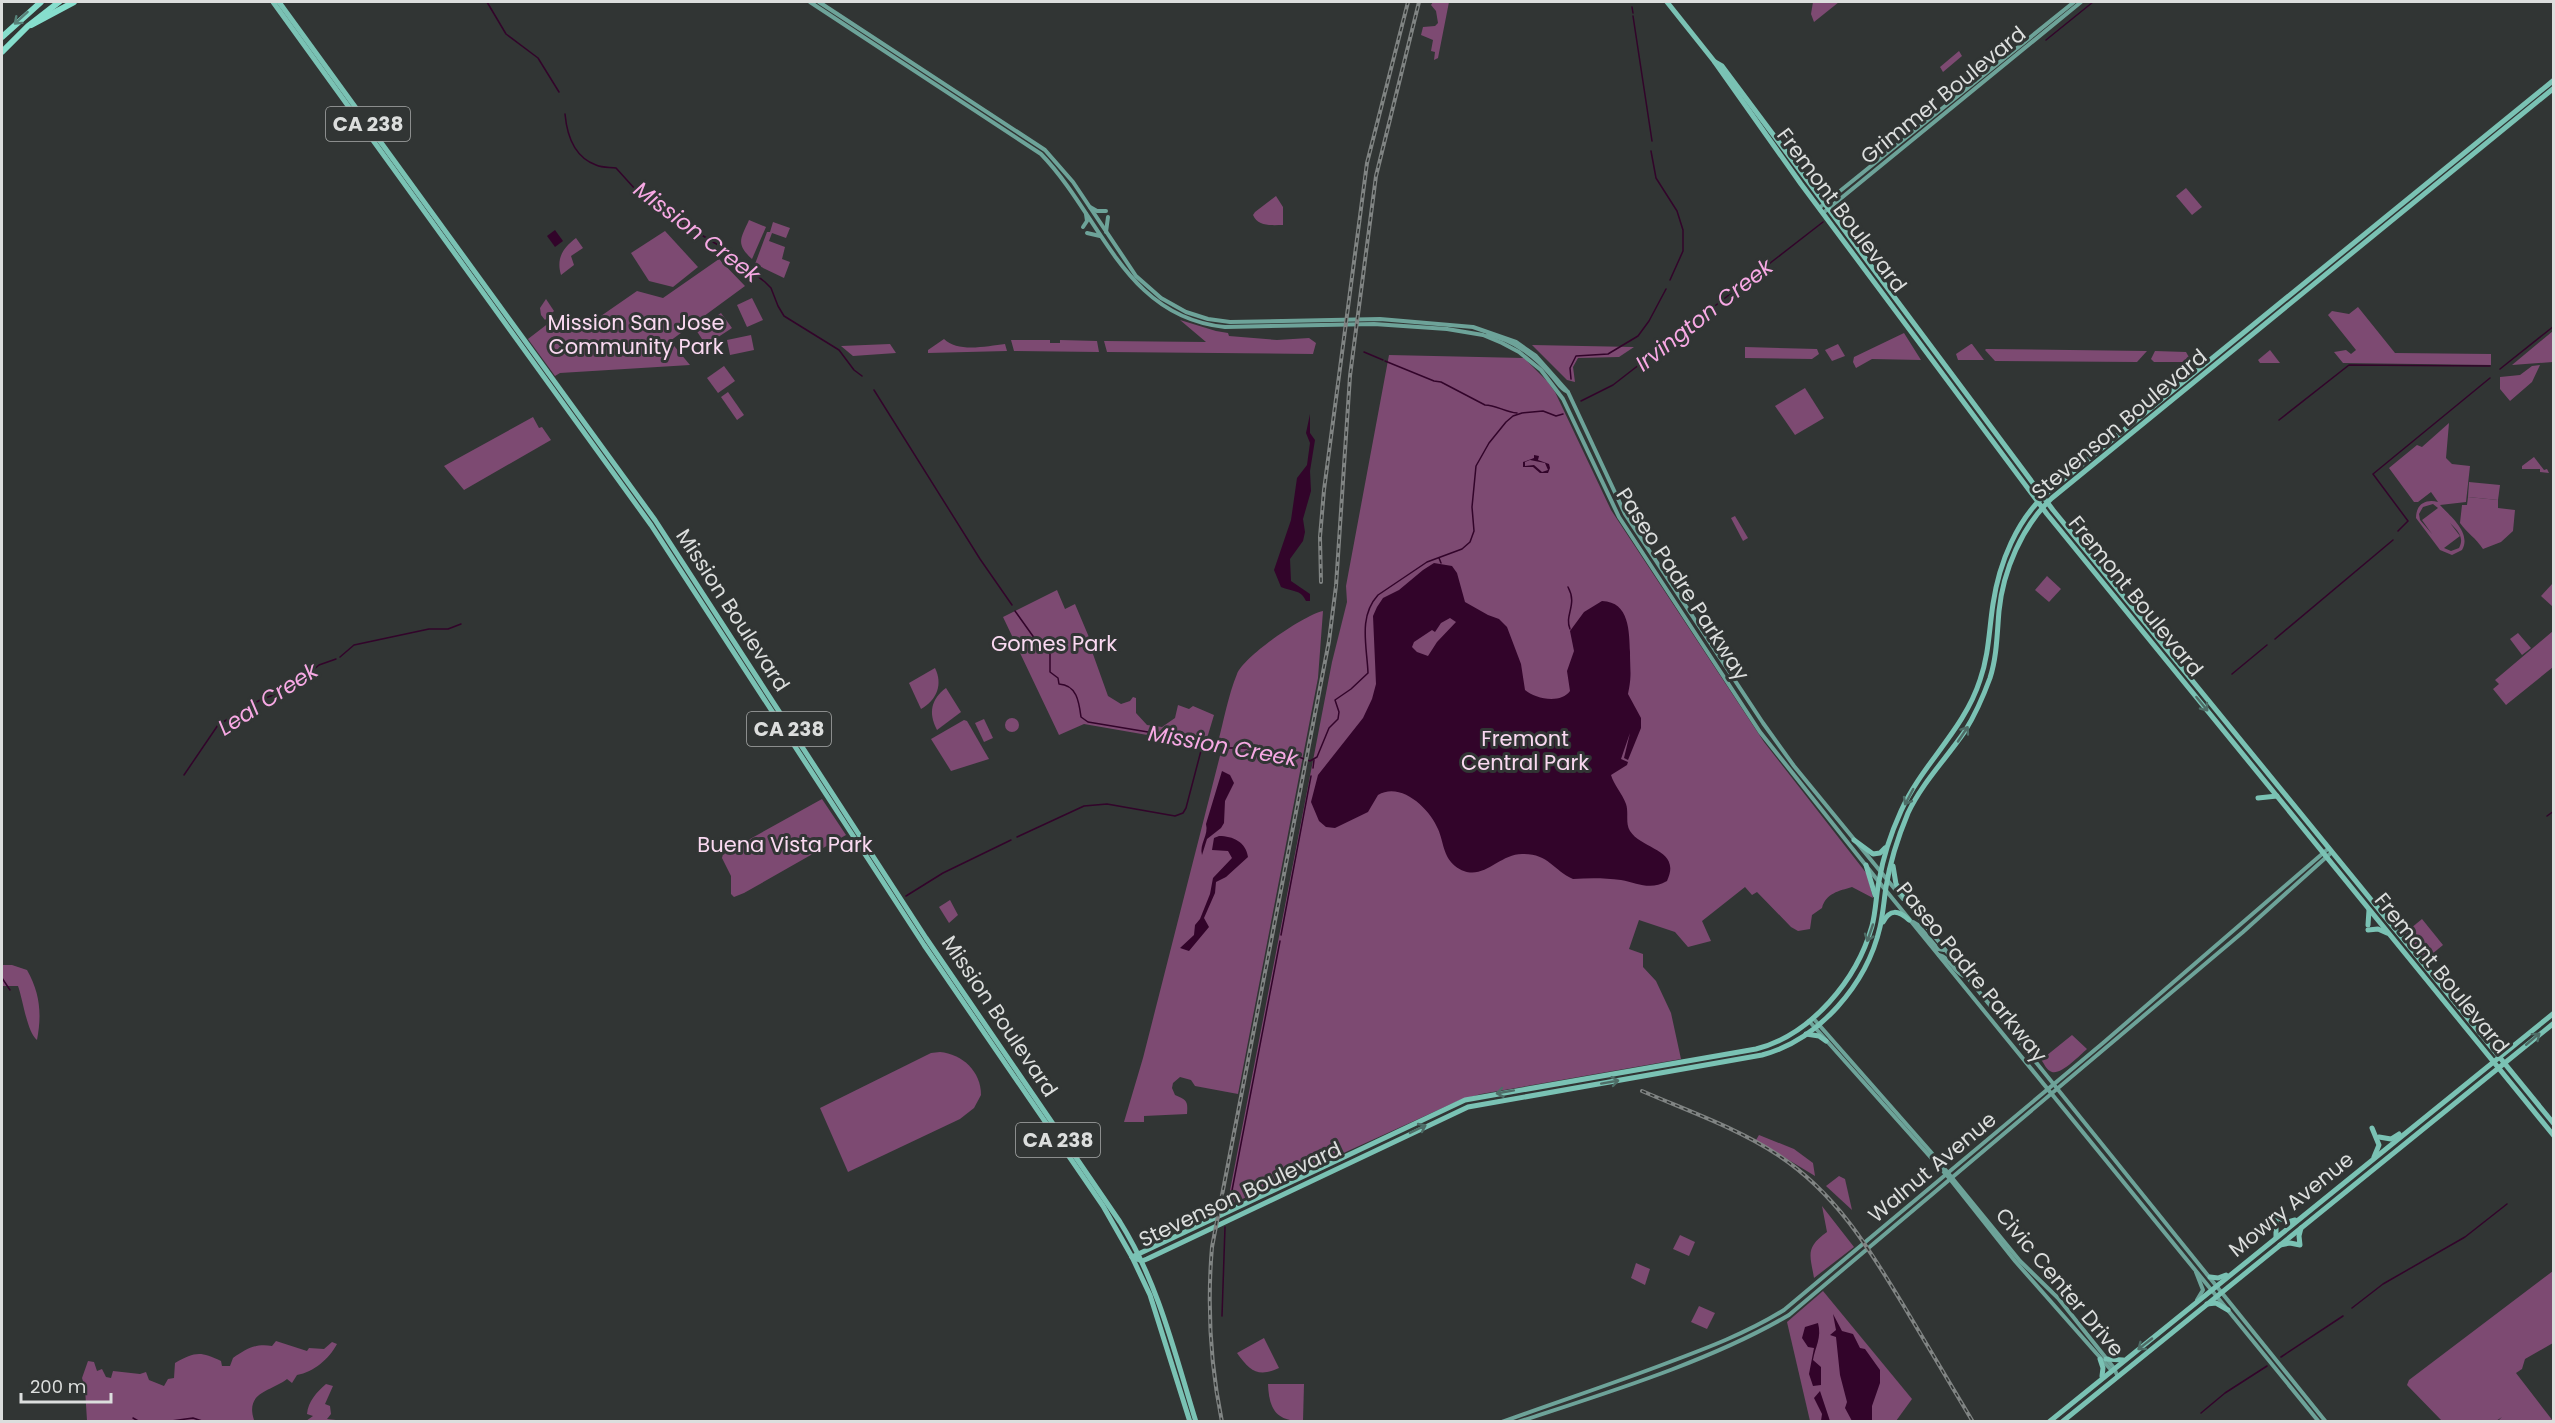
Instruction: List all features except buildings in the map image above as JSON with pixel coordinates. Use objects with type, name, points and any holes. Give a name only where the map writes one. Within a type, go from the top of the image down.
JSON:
[{"type":"highway","points":[[2,37],[41,2]]},
{"type":"highway","points":[[2,52],[28,26],[59,2]]},
{"type":"highway","points":[[28,26],[74,2]]},
{"type":"main road","name":"Mission Boulevard","points":[[273,2],[651,525],[928,951],[1103,1206],[1132,1257],[1149,1295],[1190,1422]]},
{"type":"main road","name":"Mission Boulevard","points":[[279,2],[655,520],[896,892],[1118,1219],[1139,1253],[1155,1293],[1196,1422]]},
{"type":"main road","name":"Paseo Padre Parkway","points":[[810,2],[1041,154],[1087,208],[1134,274],[1161,298],[1195,315],[1235,322],[1373,318],[1419,320],[1473,327],[1500,334],[1530,351],[1546,365],[1568,392],[1625,514],[1774,739],[2326,1422]]},
{"type":"main road","name":"Paseo Padre Parkway","points":[[819,2],[1045,150],[1073,182],[1103,238],[1127,274],[1151,298],[1175,313],[1209,325],[1232,328],[1400,325],[1445,328],[1483,335],[1519,352],[1541,370],[1558,391],[1611,503],[1643,556],[1760,732],[1909,920],[2319,1422]]},
{"type":"main road","name":"Fremont Boulevard","points":[[1667,2],[1714,61],[1718,70],[1972,408],[2038,502],[2277,796],[2327,852],[2369,909],[2553,1136]]},
{"type":"main road","name":"Grimmer Boulevard","points":[[1823,208],[2074,2]]},
{"type":"main road","name":"Grimmer Boulevard","points":[[1823,208],[2081,2]]},
{"type":"main road","name":"Stevenson Boulevard","points":[[1132,1257],[1465,1101],[1756,1049],[1785,1039],[1811,1020],[1835,996],[1860,956],[1873,923],[1880,872],[1888,844],[1912,789],[1958,727],[1977,689],[1988,652],[1994,600],[2002,566],[2018,531],[2038,502],[2553,80]]},
{"type":"main road","name":"Stevenson Boulevard","points":[[1132,1257],[1142,1261],[1151,1257],[1467,1107],[1762,1055],[1789,1046],[1826,1018],[1843,1000],[1868,961],[1880,926],[1887,880],[1896,846],[1919,792],[1965,732],[1985,692],[1995,659],[1999,614],[2006,576],[2022,538],[2043,508],[2553,88]]},
{"type":"main road","points":[[1083,227],[1087,221],[1087,208],[1106,211]]},
{"type":"main road","points":[[1106,233],[1108,218]]},
{"type":"main road","points":[[1087,233],[1095,233],[1103,238]]},
{"type":"main road","points":[[1209,325],[1229,325],[1235,322]]},
{"type":"main road","points":[[1483,335],[1499,338],[1522,350],[1540,364],[1561,389],[1568,392]]},
{"type":"main road","points":[[522,348],[537,363],[542,364],[540,367],[542,374]]},
{"type":"main road","name":"Fremont Boulevard","points":[[1972,408],[2327,852],[2553,1124]]},
{"type":"main road","points":[[2258,798],[2277,796]]},
{"type":"main road","points":[[1854,840],[1873,854],[1880,853],[1888,844]]},
{"type":"main road","points":[[1896,846],[1894,880],[1914,911]]},
{"type":"main road","name":"Walnut Avenue","points":[[1518,1422],[1571,1405],[1760,1332],[1798,1307],[2047,1089],[2327,852]]},
{"type":"main road","name":"Walnut Avenue","points":[[1502,1422],[1564,1402],[1754,1328],[1784,1310],[2056,1089],[2258,919],[2327,852]]},
{"type":"main road","points":[[1866,865],[1873,883],[1876,902]]},
{"type":"main road","points":[[2369,909],[2368,928],[2389,934]]},
{"type":"main road","points":[[1880,926],[1887,915],[1893,911],[1900,912],[1918,925],[1938,949],[1944,950]]},
{"type":"main road","points":[[1938,955],[1944,956],[1960,975],[1966,976]]},
{"type":"main road","name":"Mowry Avenue","points":[[2062,1422],[2205,1305],[2236,1270],[2553,1013]]},
{"type":"main road","points":[[1806,1034],[1827,1038],[1826,1018]]},
{"type":"main road","name":"Civic Center Drive","points":[[1811,1020],[1949,1176],[2015,1261],[2117,1375]]},
{"type":"main road","name":"Mowry Avenue","points":[[2219,1288],[2302,1226],[2553,1023]]},
{"type":"main road","points":[[2372,1128],[2379,1144],[2374,1159]]},
{"type":"main road","points":[[2379,1137],[2391,1139],[2409,1130]]},
{"type":"main road","points":[[2329,1204],[2340,1191],[2341,1185]]},
{"type":"main road","points":[[2276,1237],[2276,1216],[2288,1222],[2300,1218]]},
{"type":"main road","points":[[2278,1245],[2290,1243],[2300,1245],[2299,1236],[2302,1226]]},
{"type":"main road","points":[[1151,1257],[1157,1251],[1176,1241],[1179,1235],[1185,1236],[1211,1228]]},
{"type":"main road","points":[[2210,1277],[2223,1277],[2236,1270]]},
{"type":"main road","points":[[2195,1303],[2203,1290],[2196,1272]]},
{"type":"main road","name":"Mowry Avenue","points":[[2049,1422],[2195,1303],[2214,1293]]},
{"type":"main road","points":[[2205,1305],[2216,1303],[2228,1310]]},
{"type":"main road","points":[[2099,1380],[2103,1371],[2103,1359],[2124,1360]]},
{"type":"green space","points":[[1433,2],[1449,2],[1438,58],[1434,60],[1435,52],[1431,51],[1433,40],[1421,35],[1423,27],[1435,26],[1438,23],[1436,11],[1431,5]]},
{"type":"green space","points":[[1813,2],[1839,2],[1814,22],[1811,14]]},
{"type":"green space","points":[[1959,51],[1962,56],[1943,72],[1940,67]]},
{"type":"green space","points":[[2186,188],[2202,207],[2192,215],[2176,196]]},
{"type":"green space","points":[[1276,196],[1283,207],[1283,225],[1258,222],[1253,215],[1255,212]]},
{"type":"green space","points":[[749,220],[766,227],[752,259],[741,245]]},
{"type":"green space","points":[[773,222],[790,228],[786,238],[772,233],[769,241],[785,247],[782,259],[790,262],[784,278],[755,264]]},
{"type":"green space","points":[[665,231],[698,267],[673,287],[649,281],[631,253]]},
{"type":"green space","points":[[576,238],[583,248],[571,256],[574,265],[561,275],[560,258],[567,246]]},
{"type":"green space","name":"Mission San Jose Community Park","points":[[719,259],[745,286],[670,341],[690,365],[560,373],[555,376],[528,339],[554,319],[598,318],[637,291],[663,298]]},
{"type":"green space","points":[[752,298],[763,320],[747,327],[737,305]]},
{"type":"green space","points":[[546,299],[554,311],[545,320],[540,308]]},
{"type":"green space","points":[[2358,307],[2395,353],[2491,354],[2491,365],[2343,363],[2334,352],[2346,350],[2351,354],[2356,350],[2328,315],[2332,311],[2349,314]]},
{"type":"green space","points":[[721,313],[732,328],[706,345],[696,330]]},
{"type":"green space","points":[[1180,320],[1228,333],[1229,336],[1277,340],[1309,338],[1316,343],[1313,354],[1107,352],[1104,341],[1206,342]]},
{"type":"green space","points":[[2553,331],[2553,362],[2512,365]]},
{"type":"green space","points":[[1904,333],[1921,360],[1872,359],[1856,368],[1853,362],[1854,357]]},
{"type":"green space","points":[[751,335],[754,350],[730,355],[727,340]]},
{"type":"green space","points":[[944,339],[957,346],[965,347],[1005,344],[1007,351],[928,353],[928,350]]},
{"type":"green space","points":[[1011,340],[1050,340],[1050,343],[1060,343],[1060,340],[1097,341],[1099,352],[1014,351]]},
{"type":"green space","points":[[890,344],[896,353],[853,356],[841,346]]},
{"type":"green space","points":[[1838,344],[1845,356],[1832,361],[1825,350]]},
{"type":"green space","points":[[1971,344],[1984,360],[1958,360],[1956,354]]},
{"type":"green space","points":[[1532,345],[1634,347],[1619,357],[1578,358],[1573,367],[1575,382],[1567,380]]},
{"type":"green space","points":[[1745,347],[1817,349],[1819,354],[1812,359],[1745,358]]},
{"type":"green space","points":[[1985,350],[2147,351],[2137,362],[1995,361]]},
{"type":"green space","points":[[2270,350],[2280,363],[2260,363],[2258,360]]},
{"type":"green space","points":[[2155,351],[2186,352],[2190,359],[2187,362],[2154,362],[2151,359]]},
{"type":"green space","name":"Fremont Central Park","points":[[1389,355],[1524,358],[1547,381],[1555,392],[1611,510],[1764,742],[1867,874],[1873,898],[1852,887],[1838,891],[1812,915],[1810,929],[1798,931],[1791,927],[1757,892],[1752,895],[1745,887],[1702,921],[1711,941],[1688,947],[1675,932],[1639,920],[1629,949],[1643,954],[1643,967],[1656,981],[1671,1013],[1681,1059],[1481,1094],[1460,1100],[1227,1206],[1332,662],[1347,602],[1346,586]]},
{"type":"green space","points":[[2540,365],[2532,382],[2510,401],[2500,389],[2500,377],[2520,375],[2532,366]]},
{"type":"green space","points":[[724,366],[735,381],[718,393],[707,378]]},
{"type":"green space","points":[[1805,388],[1824,418],[1795,435],[1775,406]]},
{"type":"green space","points":[[728,392],[744,415],[737,420],[721,397]]},
{"type":"green space","points":[[533,417],[539,428],[542,427],[551,440],[464,490],[444,466]]},
{"type":"green space","points":[[2449,423],[2446,458],[2452,464],[2470,466],[2466,502],[2440,505],[2459,525],[2464,537],[2462,550],[2452,555],[2440,550],[2416,518],[2416,513],[2423,503],[2438,502],[2431,492],[2418,502],[2414,502],[2389,468],[2417,445],[2422,447]],"holes":[[[2433,504],[2438,508],[2422,520],[2432,534],[2420,520],[2419,514],[2423,507]],[[2450,523],[2461,537],[2459,548],[2451,551],[2444,548],[2460,536]]]},
{"type":"green space","points":[[2534,457],[2549,473],[2540,472],[2540,469],[2522,469],[2522,466]]},
{"type":"green space","points":[[2469,482],[2500,485],[2498,500],[2468,497]]},
{"type":"green space","points":[[2468,497],[2498,500],[2498,508],[2515,510],[2513,531],[2501,542],[2483,549],[2460,523],[2462,505],[2467,505]]},
{"type":"green space","points":[[1735,516],[1748,538],[1743,541],[1731,518]]},
{"type":"green space","points":[[2047,576],[2061,589],[2049,602],[2035,590]]},
{"type":"green space","points":[[2553,583],[2553,607],[2541,596]]},
{"type":"green space","name":"Gomes Park","points":[[1057,590],[1065,609],[1075,604],[1091,642],[1089,643],[1108,696],[1121,704],[1130,701],[1133,697],[1136,698],[1136,713],[1147,725],[1162,727],[1175,718],[1178,705],[1189,709],[1193,706],[1214,715],[1205,745],[1084,724],[1059,735],[1003,617]]},
{"type":"green space","points":[[1323,611],[1318,678],[1238,1094],[1195,1086],[1191,1080],[1180,1077],[1173,1083],[1172,1088],[1175,1095],[1186,1102],[1187,1114],[1144,1116],[1144,1122],[1124,1122],[1143,1058],[1223,744],[1218,742],[1237,674],[1262,647],[1303,620]]},
{"type":"green space","points":[[2553,631],[2553,667],[2506,705],[2493,689],[2499,684],[2495,680]]},
{"type":"green space","points":[[2518,633],[2531,648],[2522,655],[2510,639]]},
{"type":"green space","points":[[935,668],[938,680],[937,691],[931,701],[921,709],[909,683]]},
{"type":"green space","points":[[946,688],[961,712],[937,730],[932,718],[932,707],[937,697]]},
{"type":"green space","points":[[1009,718],[1015,718],[1019,725],[1015,732],[1009,732],[1005,728],[1005,722]]},
{"type":"green space","points":[[984,719],[993,738],[984,742],[975,723]]},
{"type":"green space","points":[[964,720],[967,721],[989,759],[951,771],[931,739]]},
{"type":"green space","name":"Buena Vista Park","points":[[822,799],[846,835],[734,897],[731,894],[731,876],[722,858],[723,854]]},
{"type":"green space","points":[[950,900],[958,915],[949,923],[939,907]]},
{"type":"green space","points":[[2422,919],[2443,945],[2426,959],[2405,933]]},
{"type":"green space","points":[[2,965],[12,965],[27,970],[35,987],[39,1004],[37,1040],[28,1023],[18,986],[2,986]]},
{"type":"green space","points":[[2072,1035],[2087,1049],[2060,1071],[2050,1071],[2040,1058],[2046,1056]]},
{"type":"green space","points":[[940,1052],[956,1056],[974,1071],[978,1078],[981,1095],[974,1108],[960,1119],[848,1172],[820,1108],[931,1053]]},
{"type":"green space","points":[[1759,1135],[1794,1149],[1813,1163],[1815,1176],[1756,1140]]},
{"type":"green space","points":[[1839,1176],[1845,1179],[1852,1210],[1826,1186]]},
{"type":"green space","points":[[1822,1206],[1854,1247],[1814,1278],[1811,1263],[1812,1247],[1827,1232]]},
{"type":"green space","points":[[1680,1235],[1695,1242],[1689,1256],[1673,1249]]},
{"type":"green space","points":[[1636,1263],[1650,1269],[1645,1285],[1631,1278]]},
{"type":"green space","points":[[2553,1271],[2553,1343],[2525,1359],[2522,1369],[2516,1373],[2553,1421],[2498,1421],[2502,1417],[2496,1421],[2442,1421],[2407,1385],[2409,1380]]},
{"type":"green space","points":[[1823,1291],[1912,1399],[1896,1421],[1810,1421],[1787,1322]]},
{"type":"green space","points":[[1699,1306],[1715,1313],[1707,1329],[1691,1322]]},
{"type":"green space","points":[[1264,1338],[1279,1368],[1260,1372],[1250,1368],[1237,1353]]},
{"type":"green space","points":[[276,1341],[307,1351],[309,1348],[324,1349],[332,1342],[337,1344],[330,1355],[315,1368],[297,1375],[292,1383],[287,1379],[256,1398],[252,1411],[254,1420],[263,1421],[87,1421],[85,1388],[82,1378],[88,1361],[94,1362],[97,1371],[102,1369],[106,1377],[111,1378],[113,1371],[140,1374],[146,1372],[149,1380],[164,1386],[168,1379],[174,1378],[175,1363],[188,1357],[202,1354],[221,1361],[222,1366],[230,1366],[233,1358],[247,1349],[261,1345],[272,1346]]},
{"type":"green space","points":[[326,1384],[333,1386],[325,1404],[330,1406],[331,1414],[327,1419],[345,1421],[306,1421],[313,1416],[307,1414],[311,1401]]},
{"type":"green space","points":[[1268,1384],[1304,1384],[1303,1421],[1286,1419],[1276,1412],[1270,1400]]},
{"type":"shaded area","points":[[555,230],[563,241],[555,247],[547,236]]},
{"type":"shaded area","points":[[1310,414],[1310,433],[1315,440],[1310,471],[1311,491],[1303,519],[1305,532],[1303,541],[1290,559],[1291,581],[1310,594],[1310,601],[1306,601],[1299,593],[1281,587],[1274,570],[1291,520],[1297,478],[1307,465],[1310,443],[1306,433]]},
{"type":"shaded area","points":[[1534,455],[1539,456],[1538,460],[1549,464],[1548,473],[1540,473],[1533,467],[1523,467],[1523,462],[1534,458]],"holes":[[[1530,460],[1545,463],[1548,470],[1542,472],[1534,465],[1525,466],[1525,462]]]},
{"type":"shaded area","points":[[1434,563],[1452,566],[1457,573],[1465,602],[1499,619],[1507,627],[1521,664],[1525,690],[1541,698],[1561,698],[1570,691],[1567,671],[1574,651],[1570,631],[1584,612],[1602,601],[1611,603],[1623,612],[1629,636],[1628,694],[1641,718],[1641,728],[1628,760],[1624,758],[1630,733],[1621,759],[1628,762],[1627,765],[1611,775],[1626,804],[1630,831],[1659,851],[1669,862],[1670,870],[1667,881],[1649,886],[1615,879],[1573,879],[1544,859],[1531,854],[1513,855],[1481,871],[1473,873],[1464,871],[1448,858],[1434,821],[1422,806],[1405,794],[1396,792],[1378,795],[1368,812],[1335,828],[1326,827],[1319,821],[1311,802],[1318,775],[1363,718],[1376,684],[1373,616],[1383,598],[1399,590]],"holes":[[[1450,618],[1456,622],[1437,642],[1428,656],[1417,652],[1412,647],[1414,642],[1432,630],[1435,632],[1441,623]]]},
{"type":"shaded area","points":[[1222,771],[1230,775],[1234,783],[1225,801],[1224,823],[1207,839],[1202,855],[1206,824]]},
{"type":"shaded area","points":[[1219,836],[1238,841],[1245,847],[1248,857],[1226,877],[1216,882],[1215,893],[1204,918],[1209,927],[1189,951],[1180,948],[1194,935],[1195,925],[1200,919],[1210,894],[1213,878],[1232,858],[1228,851],[1212,850],[1214,838]]},
{"type":"shaded area","points":[[1833,1314],[1842,1331],[1853,1334],[1860,1348],[1865,1349],[1880,1370],[1880,1383],[1872,1406],[1872,1421],[1852,1421],[1845,1408],[1847,1402],[1840,1375],[1836,1337],[1830,1335],[1836,1330]]},
{"type":"shaded area","points":[[1818,1323],[1819,1338],[1813,1360],[1821,1367],[1821,1385],[1813,1386],[1809,1374],[1814,1348],[1808,1347],[1802,1338],[1805,1327]]},
{"type":"shaded area","points":[[1820,1391],[1830,1421],[1821,1421],[1822,1414],[1814,1398]]},
{"type":"waterway","name":"Mission Creek","points":[[487,2],[506,34],[538,58],[559,92]]},
{"type":"waterway","name":"Irvington Creek","points":[[2046,40],[2093,2]]},
{"type":"waterway","points":[[1632,7],[1633,13]]},
{"type":"waterway","points":[[1633,16],[1652,141]]},
{"type":"waterway","name":"Mission Creek","points":[[565,114],[570,138],[582,157],[599,166],[616,168],[635,189],[660,205],[669,215],[718,245],[771,288],[784,316],[839,350],[854,370],[862,376]]},
{"type":"waterway","points":[[1651,151],[1656,178],[1677,211],[1683,230],[1683,251],[1670,280]]},
{"type":"waterway","name":"Irvington Creek","points":[[1581,401],[1613,385],[1823,222]]},
{"type":"waterway","points":[[1571,379],[1570,368],[1576,356],[1608,354],[1638,336],[1666,289]]},
{"type":"waterway","points":[[2500,369],[2554,326]]},
{"type":"waterway","points":[[1364,352],[1383,360]]},
{"type":"waterway","points":[[1385,361],[1441,382],[1485,405],[1517,413]]},
{"type":"waterway","points":[[2279,420],[2349,365],[2490,366]]},
{"type":"waterway","points":[[2398,531],[2408,521],[2373,474],[2490,378]]},
{"type":"waterway","name":"Mission Creek","points":[[874,390],[980,559],[1012,605]]},
{"type":"waterway","name":"Mission Creek","points":[[1015,611],[1035,639],[1050,654],[1050,672],[1058,678],[1059,684],[1070,687],[1078,700],[1081,717],[1088,722],[1202,741],[1228,748],[1251,748],[1261,753],[1271,752],[1286,757],[1296,756],[1310,761],[1317,757],[1329,728],[1338,719],[1339,712],[1335,700],[1368,673],[1366,622],[1368,613],[1378,595],[1427,562],[1462,549],[1470,542],[1474,531],[1472,507],[1476,466],[1489,443],[1506,422],[1522,413],[1543,411],[1556,416],[1563,414]]},
{"type":"waterway","points":[[2275,639],[2393,540]]},
{"type":"waterway","points":[[1439,558],[1441,563]]},
{"type":"waterway","points":[[1568,587],[1572,599],[1570,629]]},
{"type":"waterway","name":"Leal Creek","points":[[340,657],[354,645],[429,629],[448,629],[461,624]]},
{"type":"waterway","points":[[2232,674],[2267,645]]},
{"type":"waterway","name":"Leal Creek","points":[[184,775],[218,725],[260,700],[292,688],[319,665],[336,659]]},
{"type":"waterway","points":[[1017,837],[1084,806],[1107,804],[1175,816],[1183,813],[1203,743]]},
{"type":"waterway","points":[[1313,768],[1314,760]]},
{"type":"waterway","points":[[1281,935],[1311,776]]},
{"type":"waterway","points":[[2547,816],[2554,811]]},
{"type":"waterway","points":[[906,896],[943,873],[1011,840]]},
{"type":"waterway","points":[[1229,1206],[1280,941]]},
{"type":"waterway","points":[[2,978],[10,990]]},
{"type":"waterway","points":[[2352,1308],[2383,1284],[2465,1237],[2507,1204]]},
{"type":"waterway","points":[[1222,1316],[1225,1227]]},
{"type":"waterway","points":[[2281,1357],[2343,1316]]},
{"type":"waterway","points":[[2201,1413],[2225,1393],[2267,1366]]},
{"type":"waterway","points":[[133,1418],[140,1422]]},
{"type":"waterway","points":[[164,1422],[193,1418],[205,1422]]},
{"type":"railway","points":[[1321,582],[1320,537],[1324,490],[1367,163],[1408,2]]},
{"type":"railway","points":[[1222,1422],[1211,1334],[1212,1247],[1329,641],[1336,586],[1350,376],[1376,176],[1419,2]]},
{"type":"railway","points":[[1642,1091],[1746,1136],[1778,1155],[1818,1187],[1865,1244],[1973,1422]]}]
